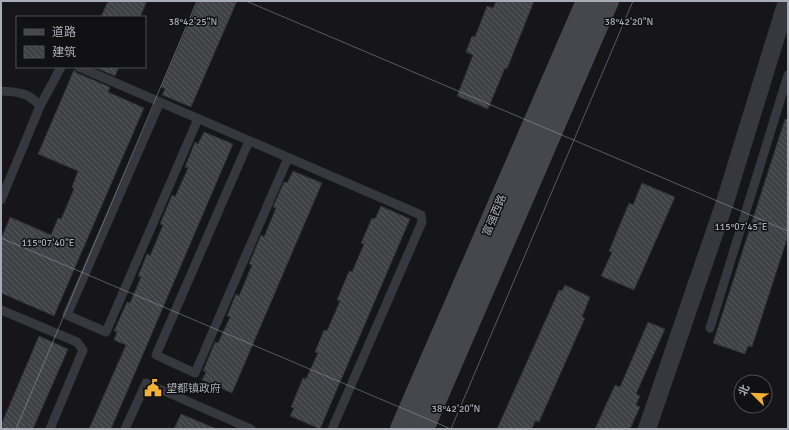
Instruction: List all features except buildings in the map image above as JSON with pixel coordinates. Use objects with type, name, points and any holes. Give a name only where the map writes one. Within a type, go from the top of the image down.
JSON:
[{"type":"main road","name":"富强西路","points":[[401,429],[587,1]]},
{"type":"main road","name":"富强西路","points":[[423,429],[608,1]]},
{"type":"street","points":[[647,429],[725,202],[779,38],[787,1]]},
{"type":"lane","points":[[1,200],[40,106],[60,68]]},
{"type":"lane","points":[[81,68],[421,215],[422,222],[332,429]]},
{"type":"lane","points":[[710,328],[788,75]]},
{"type":"lane","points":[[1,91],[20,92],[34,99],[40,106]]},
{"type":"lane","points":[[160,102],[67,315],[106,332],[198,119]]},
{"type":"lane","points":[[249,141],[156,355],[188,370],[195,372],[288,158]]},
{"type":"lane","points":[[1,310],[77,342],[83,350],[50,429]]},
{"type":"lane","points":[[126,429],[146,383],[251,429]]},
{"type":"place","name":"望都镇政府","points":[[153,388]]}]
